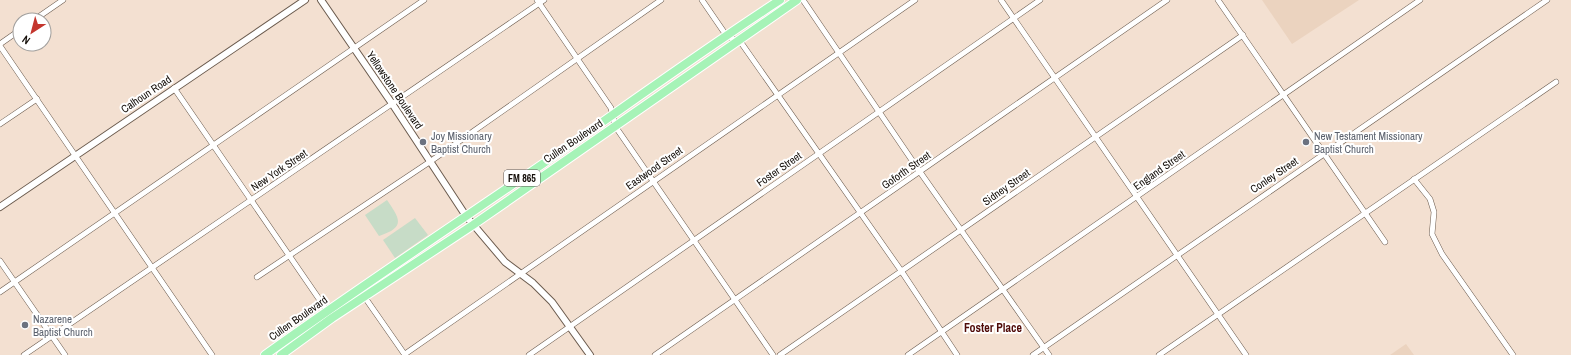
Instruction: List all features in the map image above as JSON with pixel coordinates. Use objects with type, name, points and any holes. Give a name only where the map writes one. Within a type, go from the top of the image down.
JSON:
[{"type":"main road","name":"Cullen Boulevard","points":[[265,355],[327,310],[543,164],[726,35],[780,0]]},
{"type":"main road","name":"Cullen Boulevard","points":[[281,355],[332,318],[473,225],[548,171],[797,0]]},
{"type":"main road","points":[[671,74],[677,82]]},
{"type":"main road","points":[[543,164],[548,171]]},
{"type":"street","points":[[46,12],[63,0]]},
{"type":"street","name":"Calhoun Road","points":[[0,206],[305,0]]},
{"type":"street","name":"Yellowstone Boulevard","points":[[321,0],[431,161],[466,216],[501,257],[545,294],[590,355]]},
{"type":"street","points":[[0,292],[355,49],[424,0]]},
{"type":"street","name":"New York Street","points":[[24,355],[393,105],[538,2],[544,0]]},
{"type":"street","points":[[257,277],[431,161],[661,0]]},
{"type":"street","points":[[702,0],[726,35],[742,44],[902,272],[958,355]]},
{"type":"street","points":[[803,0],[920,172],[1049,355]]},
{"type":"street","name":"Eastwood Street","points":[[396,355],[404,353],[915,0]]},
{"type":"street","points":[[1001,0],[1246,355]]},
{"type":"street","name":"Foster Street","points":[[529,355],[1040,0]]},
{"type":"street","name":"Goforth Street","points":[[655,355],[1167,0]]},
{"type":"street","points":[[1218,0],[1385,242]]},
{"type":"street","name":"England Street","points":[[908,355],[1420,0]]},
{"type":"street","name":"Conley Street","points":[[1033,355],[1547,0]]},
{"type":"street","points":[[538,2],[614,114],[615,126],[773,355]]},
{"type":"street","name":"Sidney Street","points":[[780,355],[1243,35]]},
{"type":"street","points":[[12,36],[0,45],[212,355]]},
{"type":"street","points":[[1159,355],[1414,178],[1556,82]]},
{"type":"street","points":[[174,88],[332,318]]},
{"type":"street","points":[[0,124],[37,99]]},
{"type":"street","points":[[1414,178],[1430,199],[1434,212],[1432,234],[1442,254],[1513,355]]},
{"type":"street","points":[[0,261],[65,355]]},
{"type":"street","points":[[359,289],[404,353]]},
{"type":"shaded area","points":[[1262,0],[1359,0],[1292,44]]},
{"type":"shaded area","points":[[1406,344],[1414,355],[1390,355]]},
{"type":"green space","points":[[387,200],[395,212],[398,221],[394,229],[379,236],[365,215]]},
{"type":"green space","points":[[415,218],[428,235],[395,258],[383,240]]},
{"type":"place","name":"Joy Missionary Baptist Church","points":[[423,142]]},
{"type":"place","name":"New Testament Missionary Baptist Church","points":[[1306,142]]},
{"type":"place","name":"Nazarene Baptist Church","points":[[25,325]]},
{"type":"district","name":"Foster Place","points":[[993,328]]}]
